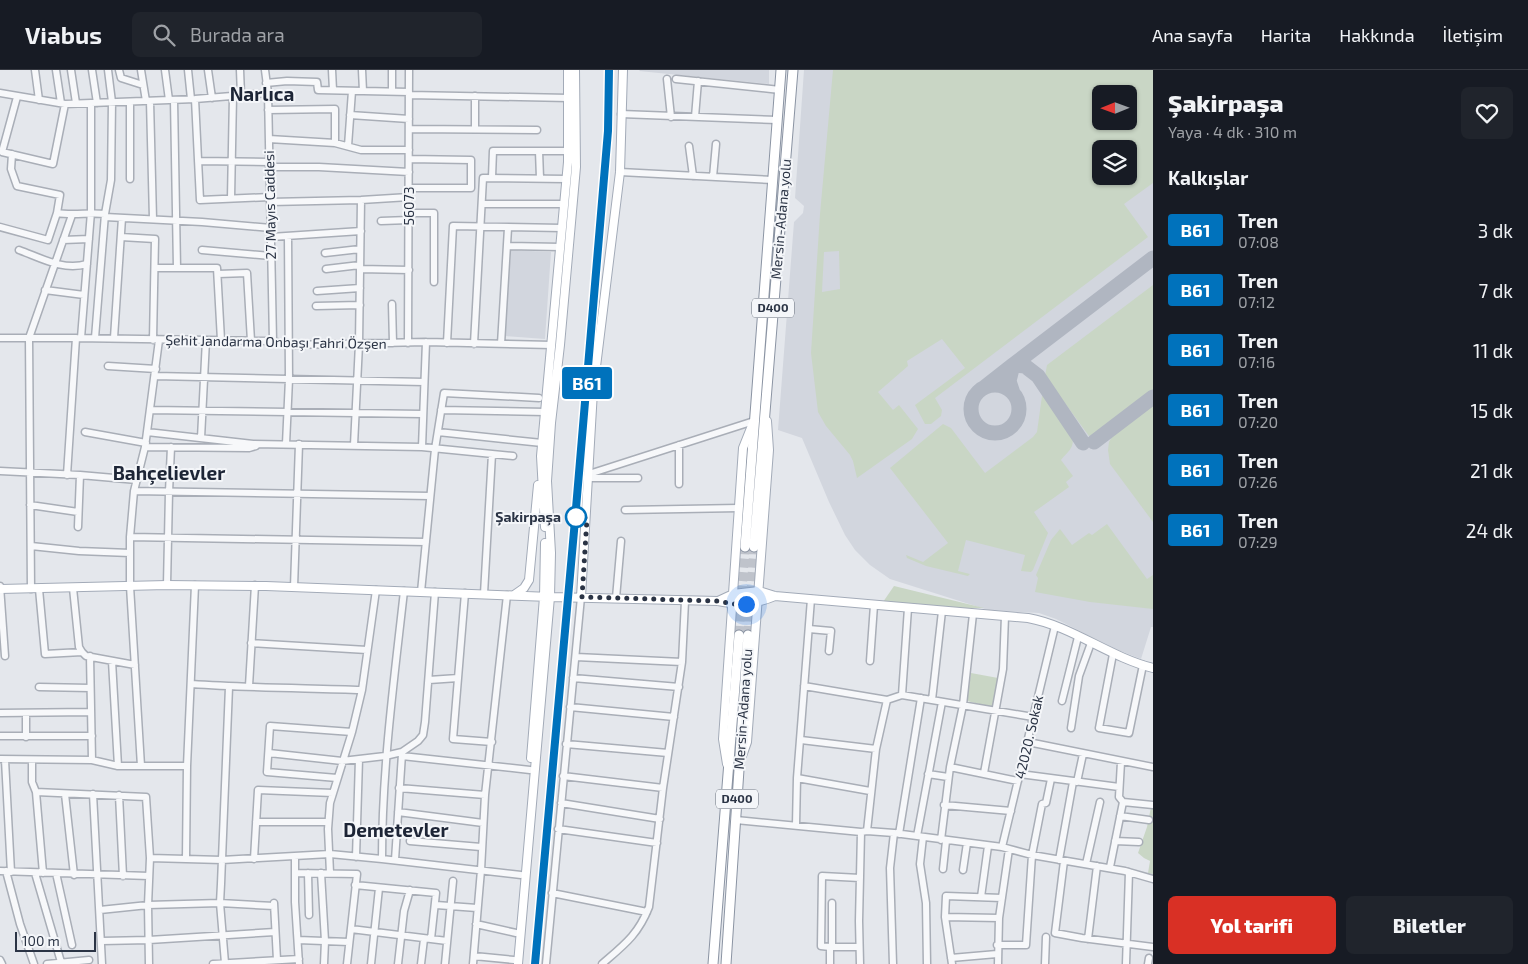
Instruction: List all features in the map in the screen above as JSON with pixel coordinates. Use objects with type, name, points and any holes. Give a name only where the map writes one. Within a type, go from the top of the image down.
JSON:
[{"type":"highway","name":"Mersin-Adana yolu","points":[[781,70],[754,421],[750,547],[794,70]]},
{"type":"highway","name":"Mersin-Adana yolu","points":[[713,964],[728,771],[744,635],[736,820],[726,964]]},
{"type":"main road","points":[[511,595],[524,588],[529,580],[561,247],[568,151],[568,70]]},
{"type":"main road","points":[[515,963],[551,554],[547,481],[576,167],[575,70]]},
{"type":"main road","points":[[582,597],[593,391],[620,172],[623,70]]},
{"type":"main road","points":[[738,767],[747,742],[759,590],[769,450],[765,400]]},
{"type":"main road","points":[[728,771],[723,739],[743,448],[754,421]]},
{"type":"main road","points":[[515,963],[530,770],[548,597],[541,456]]},
{"type":"main road","points":[[0,588],[255,585],[548,597],[718,601],[733,604],[758,603],[775,596]]},
{"type":"main road","points":[[718,601],[733,594],[759,590],[775,596],[1041,620],[1113,654],[1153,668]]},
{"type":"street","points":[[35,70],[39,100]]},
{"type":"street","points":[[17,97],[2,152],[53,164],[63,104],[56,70]]},
{"type":"street","points":[[71,70],[76,103]]},
{"type":"street","points":[[67,475],[91,212],[94,103],[92,70]]},
{"type":"street","points":[[95,338],[105,215],[111,180],[112,102],[108,70]]},
{"type":"street","points":[[119,70],[121,78],[143,85]]},
{"type":"street","points":[[141,70],[148,101],[153,219]]},
{"type":"street","points":[[165,70],[172,100],[177,268]]},
{"type":"street","points":[[188,70],[193,99],[200,200],[231,198],[361,200],[409,197]]},
{"type":"street","points":[[208,70],[212,98]]},
{"type":"street","points":[[240,70],[241,96]]},
{"type":"street","name":"27 Mayıs Caddesi","points":[[265,70],[268,93],[273,341]]},
{"type":"street","points":[[332,70],[333,90]]},
{"type":"street","points":[[362,70],[363,91]]},
{"type":"street","points":[[392,70],[392,92]]},
{"type":"street","name":"56073","points":[[408,343],[409,70]]},
{"type":"street","points":[[667,79],[671,117]]},
{"type":"street","points":[[676,79],[780,90]]},
{"type":"street","points":[[266,83],[287,81],[318,82],[318,90],[569,98]]},
{"type":"street","points":[[695,117],[698,81]]},
{"type":"street","points":[[348,146],[352,91]]},
{"type":"street","points":[[0,93],[63,104],[212,98],[268,93]]},
{"type":"street","points":[[231,198],[233,96]]},
{"type":"street","points":[[475,96],[475,129]]},
{"type":"street","points":[[130,102],[130,179]]},
{"type":"street","points":[[268,110],[335,108],[335,143]]},
{"type":"street","points":[[621,114],[778,120]]},
{"type":"street","points":[[350,115],[409,118]]},
{"type":"street","points":[[409,129],[537,130]]},
{"type":"street","points":[[269,139],[335,143],[362,150],[409,150]]},
{"type":"street","points":[[713,177],[716,144]]},
{"type":"street","points":[[689,146],[694,176]]},
{"type":"street","points":[[492,177],[493,151],[568,151]]},
{"type":"street","points":[[539,151],[540,178]]},
{"type":"street","points":[[0,227],[48,240],[57,213],[60,196],[18,186],[12,169],[12,154]]},
{"type":"street","points":[[409,159],[471,160],[471,188],[409,188]]},
{"type":"street","points":[[198,161],[409,172]]},
{"type":"street","points":[[620,172],[773,180]]},
{"type":"street","points":[[474,344],[483,178],[566,179]]},
{"type":"street","points":[[354,445],[359,344],[361,200]]},
{"type":"street","points":[[482,204],[564,204]]},
{"type":"street","points":[[57,213],[72,216],[91,212],[122,218],[177,220],[271,228]]},
{"type":"street","points":[[381,222],[434,213],[434,282]]},
{"type":"street","points":[[72,216],[29,338],[30,546],[35,589],[45,654],[82,652],[90,656],[135,665]]},
{"type":"street","points":[[114,338],[122,218]]},
{"type":"street","points":[[447,343],[453,226],[562,228]]},
{"type":"street","points":[[500,344],[508,228]]},
{"type":"street","points":[[271,237],[361,230]]},
{"type":"street","points":[[286,444],[289,379],[288,236]]},
{"type":"street","points":[[121,237],[155,239],[155,373],[146,445],[134,491],[130,536],[130,586],[141,766]]},
{"type":"street","points":[[63,240],[89,239]]},
{"type":"street","points":[[507,246],[561,247]]},
{"type":"street","points":[[325,252],[360,249]]},
{"type":"street","points":[[19,250],[55,263],[76,267],[87,264]]},
{"type":"street","points":[[202,250],[271,256]]},
{"type":"street","points":[[326,269],[360,267],[409,270]]},
{"type":"street","points":[[156,268],[218,268],[221,340]]},
{"type":"street","points":[[218,274],[246,274],[251,341]]},
{"type":"street","points":[[317,291],[360,288]]},
{"type":"street","points":[[45,290],[84,295]]},
{"type":"street","points":[[392,304],[393,344]]},
{"type":"street","points":[[316,306],[360,305]]},
{"type":"street","points":[[82,319],[96,321]]},
{"type":"street","name":"Şehit Jandarma Onbaşı Fahri Özşen","points":[[0,338],[273,341],[289,345],[426,342],[552,345]]},
{"type":"street","points":[[201,438],[206,340]]},
{"type":"street","points":[[422,448],[426,342]]},
{"type":"street","points":[[108,366],[155,373],[204,377],[424,382]]},
{"type":"street","points":[[421,592],[434,449],[444,393],[539,398]]},
{"type":"street","points":[[150,410],[422,414]]},
{"type":"street","points":[[442,410],[546,412]]},
{"type":"street","points":[[589,476],[754,421]]},
{"type":"street","points":[[85,432],[146,445],[171,447],[249,448],[264,444]]},
{"type":"street","points":[[148,432],[264,444],[422,448],[513,456]]},
{"type":"street","points":[[438,432],[542,443]]},
{"type":"street","points":[[294,587],[298,444]]},
{"type":"street","points":[[678,484],[679,446]]},
{"type":"street","points":[[167,585],[168,492],[171,447]]},
{"type":"street","points":[[484,594],[492,454]]},
{"type":"street","points":[[0,472],[80,475],[137,480]]},
{"type":"street","points":[[78,527],[80,475]]},
{"type":"street","points":[[589,476],[638,478]]},
{"type":"street","points":[[134,491],[430,496]]},
{"type":"street","points":[[30,505],[78,512]]},
{"type":"street","points":[[625,510],[739,508]]},
{"type":"street","points":[[130,536],[426,542]]},
{"type":"street","points":[[616,598],[621,541]]},
{"type":"street","points":[[30,546],[78,551],[130,553]]},
{"type":"street","points":[[186,858],[187,766],[195,585]]},
{"type":"street","points":[[249,686],[255,585]]},
{"type":"street","points":[[0,588],[5,656]]},
{"type":"street","points":[[73,588],[82,652]]},
{"type":"street","points":[[330,873],[328,822],[330,803],[352,732],[362,690],[376,590]]},
{"type":"street","points":[[382,859],[385,756],[404,591]]},
{"type":"street","points":[[395,860],[402,754],[423,735],[435,592]]},
{"type":"street","points":[[465,593],[453,739],[492,742]]},
{"type":"street","points":[[473,964],[485,795],[511,595]]},
{"type":"street","points":[[546,964],[566,744],[582,597]]},
{"type":"street","points":[[796,826],[797,778],[811,599]]},
{"type":"street","points":[[602,964],[632,938],[643,923],[653,888],[663,788],[682,662],[685,601]]},
{"type":"street","points":[[870,661],[874,605]]},
{"type":"street","points":[[902,695],[908,608]]},
{"type":"street","points":[[932,700],[942,611]]},
{"type":"street","points":[[943,869],[944,805],[963,705],[973,614]]},
{"type":"street","points":[[984,773],[1003,668],[1004,616]]},
{"type":"street","name":"42020. Sokak","points":[[998,964],[997,945],[1011,812],[1055,626]]},
{"type":"street","points":[[809,629],[832,631],[829,651]]},
{"type":"street","points":[[1062,701],[1078,637]]},
{"type":"street","points":[[251,643],[367,650]]},
{"type":"street","points":[[1071,728],[1079,676],[1091,643]]},
{"type":"street","points":[[1113,654],[1099,728],[1129,733],[1143,665]]},
{"type":"street","points":[[90,656],[92,760]]},
{"type":"street","points":[[576,657],[682,662]]},
{"type":"street","points":[[112,661],[118,766]]},
{"type":"street","points":[[429,680],[458,678]]},
{"type":"street","points":[[573,678],[679,687]]},
{"type":"street","points":[[192,684],[229,687],[362,690]]},
{"type":"street","points":[[804,686],[886,700],[902,695],[1033,717]]},
{"type":"street","points":[[39,687],[90,688]]},
{"type":"street","points":[[225,963],[220,903],[229,687]]},
{"type":"street","points":[[893,964],[890,868],[921,698]]},
{"type":"street","points":[[860,964],[860,878],[864,831],[876,749],[886,700]]},
{"type":"street","points":[[927,964],[926,903],[920,864],[920,836],[928,774],[942,702]]},
{"type":"street","points":[[570,707],[674,717]]},
{"type":"street","points":[[26,712],[26,737]]},
{"type":"street","points":[[0,713],[91,712]]},
{"type":"street","points":[[337,778],[267,772],[270,726],[352,732]]},
{"type":"street","points":[[0,736],[92,736]]},
{"type":"street","points":[[801,740],[876,749]]},
{"type":"street","points":[[1028,742],[1153,767]]},
{"type":"street","points":[[566,744],[668,753]]},
{"type":"street","points":[[268,753],[342,761],[402,754],[530,770]]},
{"type":"street","points":[[1083,754],[1075,782],[1062,860],[1055,933],[1088,939],[1153,946]]},
{"type":"street","points":[[356,856],[359,759]]},
{"type":"street","points":[[34,964],[5,871],[2,760],[92,760],[118,766],[187,766]]},
{"type":"street","points":[[32,760],[32,782],[36,792],[43,873]]},
{"type":"street","points":[[1121,762],[1118,797],[1123,802],[1153,805]]},
{"type":"street","points":[[950,767],[1019,778],[1051,779],[1119,787]]},
{"type":"street","points":[[928,774],[948,777]]},
{"type":"street","points":[[563,776],[663,788]]},
{"type":"street","points":[[797,778],[870,791]]},
{"type":"street","points":[[997,945],[1026,945],[1032,855],[1042,804],[1046,803],[1051,779]]},
{"type":"street","points":[[399,788],[485,795]]},
{"type":"street","points":[[254,860],[258,790],[333,792]]},
{"type":"street","points":[[36,792],[146,797],[150,858],[148,905],[149,964]]},
{"type":"street","points":[[66,794],[74,875]]},
{"type":"street","points":[[93,794],[102,964]]},
{"type":"street","points":[[119,796],[123,876]]},
{"type":"street","points":[[1086,864],[1100,802]]},
{"type":"street","points":[[1110,868],[1123,802]]},
{"type":"street","points":[[561,803],[660,819]]},
{"type":"street","points":[[944,805],[1011,812]]},
{"type":"street","points":[[398,812],[483,823]]},
{"type":"street","points":[[1120,816],[1149,820]]},
{"type":"street","points":[[736,820],[897,833],[1006,848],[1032,855],[1130,872],[1153,879]]},
{"type":"street","points":[[256,822],[328,822]]},
{"type":"street","points":[[558,829],[658,843]]},
{"type":"street","points":[[410,841],[481,847]]},
{"type":"street","points":[[1115,841],[1139,842]]},
{"type":"street","points":[[963,870],[967,844]]},
{"type":"street","points":[[981,897],[988,846]]},
{"type":"street","points":[[150,858],[254,860],[330,854],[521,875]]},
{"type":"street","points":[[213,964],[277,960],[299,962],[295,902],[295,857]]},
{"type":"street","points":[[1088,939],[1097,866]]},
{"type":"street","points":[[5,871],[74,875],[149,876]]},
{"type":"street","points":[[1126,964],[1130,872]]},
{"type":"street","points":[[35,873],[62,962]]},
{"type":"street","points":[[56,873],[72,945]]},
{"type":"street","points":[[296,873],[356,874],[347,964]]},
{"type":"street","points":[[308,873],[309,915]]},
{"type":"street","points":[[321,873],[325,941],[324,964]]},
{"type":"street","points":[[859,947],[821,946],[822,876],[860,878]]},
{"type":"street","points":[[445,964],[453,881]]},
{"type":"street","points":[[356,885],[436,893],[436,905],[421,964]]},
{"type":"street","points":[[371,964],[379,888]]},
{"type":"street","points":[[398,964],[404,911],[410,890]]},
{"type":"street","points":[[552,893],[647,912]]},
{"type":"street","points":[[997,954],[973,956],[952,961],[945,917],[946,896],[1002,898]]},
{"type":"street","points":[[830,964],[832,903]]},
{"type":"street","points":[[100,910],[148,905],[274,904],[277,960]]},
{"type":"street","points":[[436,905],[477,908]]},
{"type":"street","points":[[945,917],[1000,918]]},
{"type":"street","points":[[476,924],[516,933]]},
{"type":"street","points":[[351,928],[448,941]]},
{"type":"street","points":[[102,941],[276,932]]},
{"type":"street","points":[[1045,964],[1046,937]]},
{"type":"street","points":[[298,940],[349,942]]},
{"type":"street","points":[[474,956],[515,963]]},
{"type":"street","points":[[973,956],[973,964]]},
{"type":"street","points":[[0,960],[2,964]]},
{"type":"street","points":[[47,964],[88,960]]},
{"type":"shaded area","points":[[769,70],[769,84],[639,71]]},
{"type":"shaded area","points":[[804,70],[1153,70],[1153,627],[1151,627],[1141,659],[1118,650],[1056,619],[1039,613],[988,610],[890,579],[870,565],[855,550],[845,535],[829,502],[802,438],[778,430],[794,222],[803,213],[804,206],[795,198]]},
{"type":"shaded area","points":[[511,250],[551,252],[545,339],[505,336]]},
{"type":"green space","points":[[833,70],[1153,70],[1153,183],[1124,204],[1148,237],[935,398],[942,410],[941,416],[931,424],[925,424],[915,405],[965,368],[942,339],[907,361],[908,366],[878,392],[893,410],[899,405],[918,429],[912,439],[857,478],[850,455],[826,426],[818,412],[811,353],[820,214]],"holes":[[[839,251],[840,289],[822,292],[824,252]]]},
{"type":"green space","points":[[1153,285],[1153,392],[1096,434],[1089,436],[1045,376],[1047,365]]},
{"type":"green space","points":[[1042,396],[1045,397],[1072,435],[1072,446],[1061,460],[1073,476],[1066,482],[1069,487],[1034,512],[1048,533],[1033,570],[1031,572],[1021,571],[1025,555],[966,540],[958,571],[970,574],[968,576],[926,566],[907,558],[906,555],[923,562],[948,543],[890,468],[943,424],[951,428],[985,473],[1037,432]]},
{"type":"green space","points":[[1153,401],[1153,522],[1110,464],[1108,450],[1109,442],[1117,428]]},
{"type":"green space","points":[[1107,524],[1147,579],[1153,575],[1153,609],[1090,602],[1035,592],[1038,578],[1036,575],[1051,540],[1060,529],[1072,545],[1089,533],[1092,535]]},
{"type":"green space","points":[[894,586],[984,608],[949,608],[883,602]]},
{"type":"green space","points":[[971,673],[998,678],[992,707],[967,701]]},
{"type":"green space","points":[[1151,807],[1153,807],[1153,874],[1148,873],[1150,861],[1138,853],[1147,827]]},
{"type":"taxiway","points":[[1013,365],[1153,258]]},
{"type":"taxiway","points":[[1013,365],[1025,366],[1038,376],[1083,443]]},
{"type":"taxiway","points":[[985,387],[1013,365],[1009,381],[1013,393]]},
{"type":"taxiway","points":[[995,385],[1004,387],[1012,392],[1017,400],[1019,409],[1017,418],[1012,426],[1004,431],[995,433],[986,431],[978,426],[973,418],[971,409],[973,400],[978,392],[986,387],[995,385]]},
{"type":"taxiway","points":[[1094,442],[1153,397]]},
{"type":"tunnel","points":[[739,635],[745,547]]},
{"type":"tunnel","points":[[748,635],[754,547]]},
{"type":"train","name":"B61","points":[[535,964],[608,131],[609,70]]},
{"type":"place","name":"Şakirpaşa","points":[[576,517]]},
{"type":"district","name":"Narlıca","points":[[262,94]]},
{"type":"district","name":"Bahçelievler","points":[[169,473]]},
{"type":"district","name":"Demetevler","points":[[396,830]]},
{"type":"route","points":[[576,517],[587,518],[582,597],[718,601],[746,604]]}]
